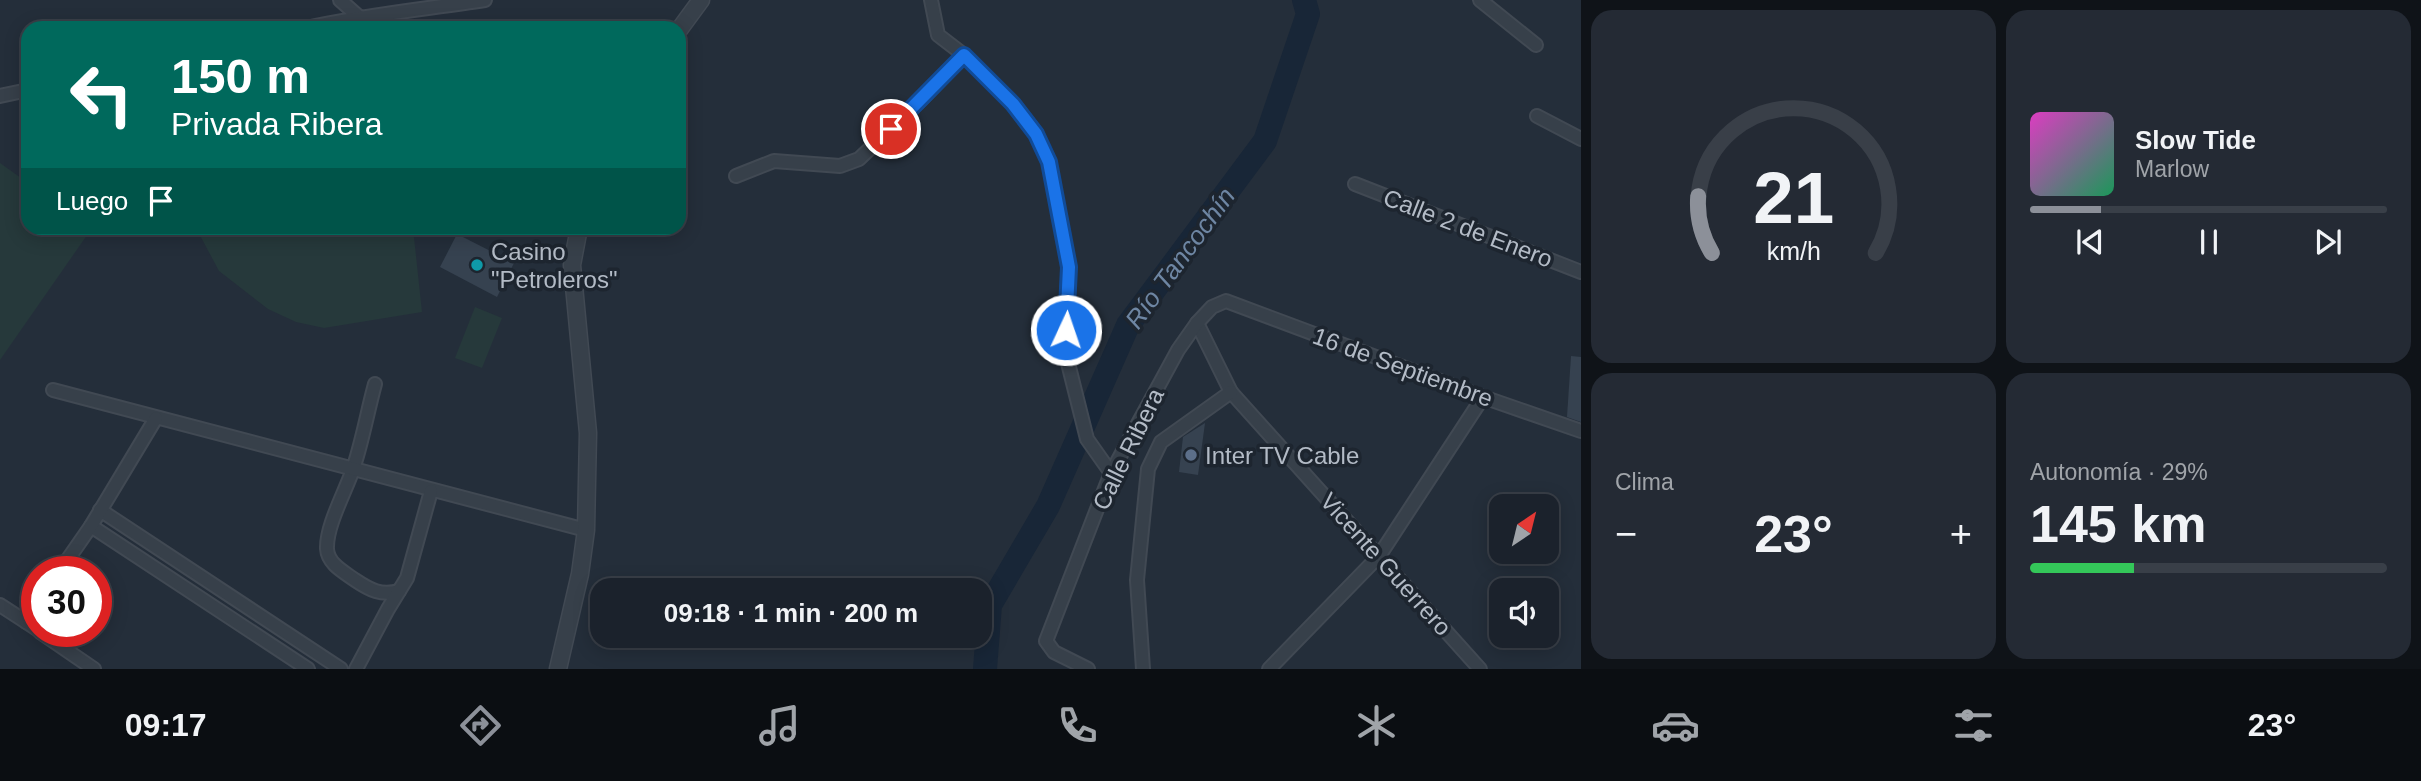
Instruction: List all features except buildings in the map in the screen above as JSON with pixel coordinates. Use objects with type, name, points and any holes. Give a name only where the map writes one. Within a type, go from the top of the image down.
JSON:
[{"type":"street","points":[[340,0],[368,21]]},
{"type":"street","points":[[336,21],[485,0]]},
{"type":"street","points":[[686,21],[701,0]]},
{"type":"street","points":[[931,0],[938,35],[964,55],[1013,104],[1036,134],[1049,162],[1069,267],[1064,347],[1087,439],[1111,473]]},
{"type":"street","points":[[1480,0],[1536,45]]},
{"type":"street","points":[[736,176],[774,161],[840,166],[859,159],[964,55]]},
{"type":"street","points":[[0,96],[21,92]]},
{"type":"street","points":[[1537,116],[1581,139]]},
{"type":"street","name":"Calle 2 de Enero","points":[[1355,184],[1581,272]]},
{"type":"street","points":[[558,669],[580,574],[586,530],[588,433],[572,265],[578,235]]},
{"type":"street","name":"Calle Ribera","points":[[1088,669],[1054,652],[1046,641],[1111,473],[1178,350],[1212,307],[1226,301]]},
{"type":"street","name":"16 de Septiembre","points":[[1226,301],[1581,431]]},
{"type":"street","name":"Vicente Guerrero","points":[[1197,323],[1231,392],[1480,669]]},
{"type":"street","points":[[375,384],[353,470],[329,533],[327,549],[338,568],[370,590],[386,594],[399,591]]},
{"type":"street","points":[[53,390],[586,530]]},
{"type":"street","points":[[1143,669],[1138,580],[1148,470],[1161,442],[1231,392]]},
{"type":"street","points":[[1269,669],[1378,556],[1483,397]]},
{"type":"street","points":[[71,556],[156,418]]},
{"type":"street","points":[[356,669],[407,578],[431,491]]},
{"type":"street","points":[[100,510],[341,669]]},
{"type":"street","points":[[91,526],[308,669]]},
{"type":"street","points":[[0,605],[21,619]]},
{"type":"street","points":[[62,647],[94,669]]},
{"type":"shaded area","points":[[0,163],[21,178],[21,235],[87,235],[0,360]]},
{"type":"shaded area","points":[[200,235],[414,235],[422,312],[324,328],[296,322],[268,309],[219,271]]},
{"type":"shaded area","points":[[475,307],[502,318],[482,368],[455,358]]},
{"type":"waterway","name":"Río Tancochín","points":[[985,669],[990,605],[1048,506],[1128,325],[1265,141],[1308,14],[1304,0]]},
{"type":"place","name":"Casino \"Petroleros\"","points":[[477,265]]},
{"type":"place","name":"Inter TV Cable","points":[[1191,455]]},
{"type":"route","points":[[891,129],[964,55],[1013,104],[1036,134],[1049,162],[1069,267],[1066,330]]}]
